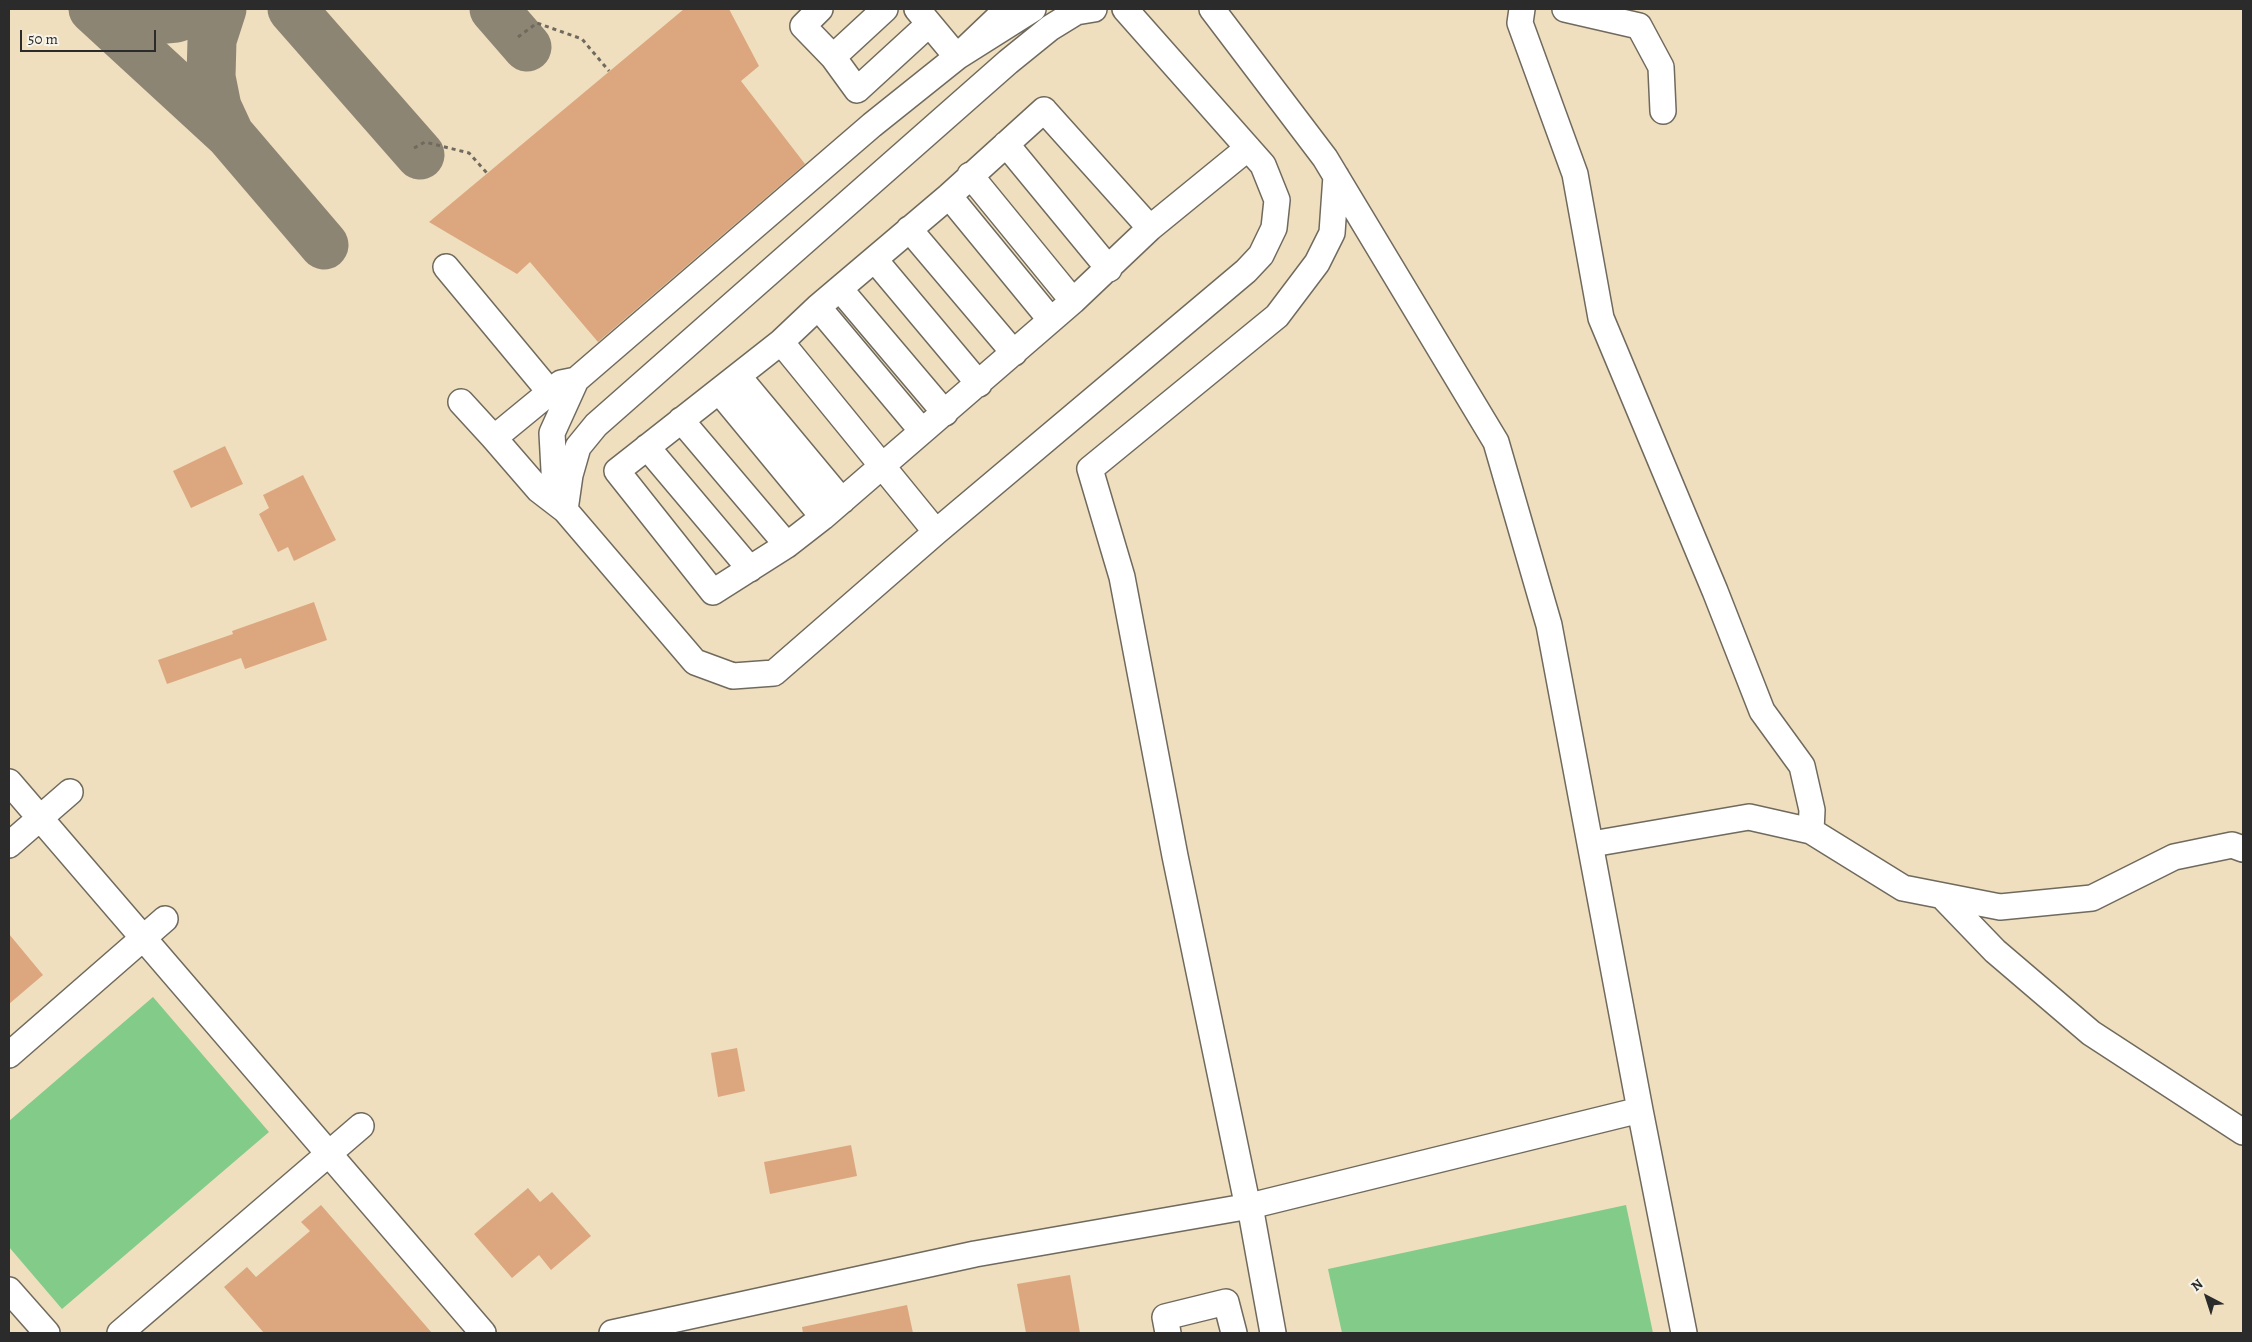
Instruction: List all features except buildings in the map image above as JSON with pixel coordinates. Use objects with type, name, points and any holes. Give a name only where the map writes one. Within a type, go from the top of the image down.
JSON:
[{"type":"street","points":[[820,9],[803,26],[833,57],[857,90],[923,16],[958,57]]},
{"type":"street","points":[[833,57],[885,9]]},
{"type":"street","points":[[958,57],[1000,16],[1004,9]]},
{"type":"street","points":[[565,510],[555,489],[552,434],[576,380],[872,124],[958,57],[1033,9]]},
{"type":"street","points":[[565,510],[570,475],[578,447],[596,425],[1008,62],[1050,28],[1076,12],[1094,9]]},
{"type":"street","points":[[460,402],[539,490],[565,510],[695,662],[733,676],[774,673],[936,532],[1246,271],[1261,255],[1274,228],[1277,200],[1263,165],[1124,9]]},
{"type":"street","points":[[1212,9],[1325,158],[1435,344],[1496,442],[1549,625],[1684,1333]]},
{"type":"street","points":[[1522,9],[1520,23],[1575,174],[1601,318],[1715,592],[1762,711],[1802,766],[1812,810],[1811,830]]},
{"type":"street","points":[[1565,9],[1640,26],[1661,67],[1663,111]]},
{"type":"street","points":[[1150,228],[1044,110],[949,196],[818,307],[781,342],[616,472],[713,592],[787,545],[823,517],[1073,301],[1109,269],[1150,228],[1248,148]]},
{"type":"street","points":[[1006,144],[1109,269]]},
{"type":"street","points":[[970,175],[1073,301]]},
{"type":"street","points":[[1168,1333],[1165,1317],[1226,1302],[1234,1332],[1272,1329],[1250,1206],[1244,1188],[1175,856],[1122,577],[1090,469],[1276,316],[1317,262],[1332,233],[1336,176]]},
{"type":"street","points":[[949,196],[1050,319]]},
{"type":"street","points":[[909,229],[1014,353]]},
{"type":"street","points":[[875,260],[979,384]]},
{"type":"street","points":[[446,267],[550,391]]},
{"type":"street","points":[[840,289],[945,413]]},
{"type":"street","points":[[818,307],[922,431]]},
{"type":"street","points":[[781,342],[884,465],[936,532]]},
{"type":"street","points":[[494,438],[561,383],[576,380]]},
{"type":"street","points":[[729,383],[842,500]]},
{"type":"street","points":[[729,383],[823,517]]},
{"type":"street","points":[[681,420],[787,545]]},
{"type":"street","points":[[647,447],[750,569]]},
{"type":"street","points":[[9,782],[483,1333]]},
{"type":"street","points":[[9,845],[70,792]]},
{"type":"street","points":[[1592,844],[1749,817],[1811,830],[1903,888],[2000,907],[2092,898],[2174,857],[2232,845],[2243,850]]},
{"type":"street","points":[[1942,896],[1995,950],[2091,1033],[2243,1132]]},
{"type":"street","points":[[9,1054],[165,919]]},
{"type":"street","points":[[612,1333],[975,1254],[1250,1206],[1640,1110]]},
{"type":"street","points":[[120,1333],[361,1126]]},
{"type":"street","points":[[9,1290],[47,1333]]},
{"type":"path","points":[[518,37],[537,22],[582,39],[609,71]]},
{"type":"path","points":[[414,148],[425,142],[469,153],[487,173]]},
{"type":"green space","points":[[153,997],[269,1132],[62,1309],[9,1247],[9,1121]]},
{"type":"green space","points":[[1626,1205],[1653,1333],[1342,1333],[1328,1269]]},
{"type":"taxiway","points":[[93,9],[230,135],[324,245]]},
{"type":"taxiway","points":[[107,9],[131,17],[155,20],[176,18],[198,9]]},
{"type":"taxiway","points":[[222,9],[212,40],[211,77],[217,107],[229,133]]},
{"type":"taxiway","points":[[292,9],[420,155]]},
{"type":"taxiway","points":[[494,9],[527,47]]}]
